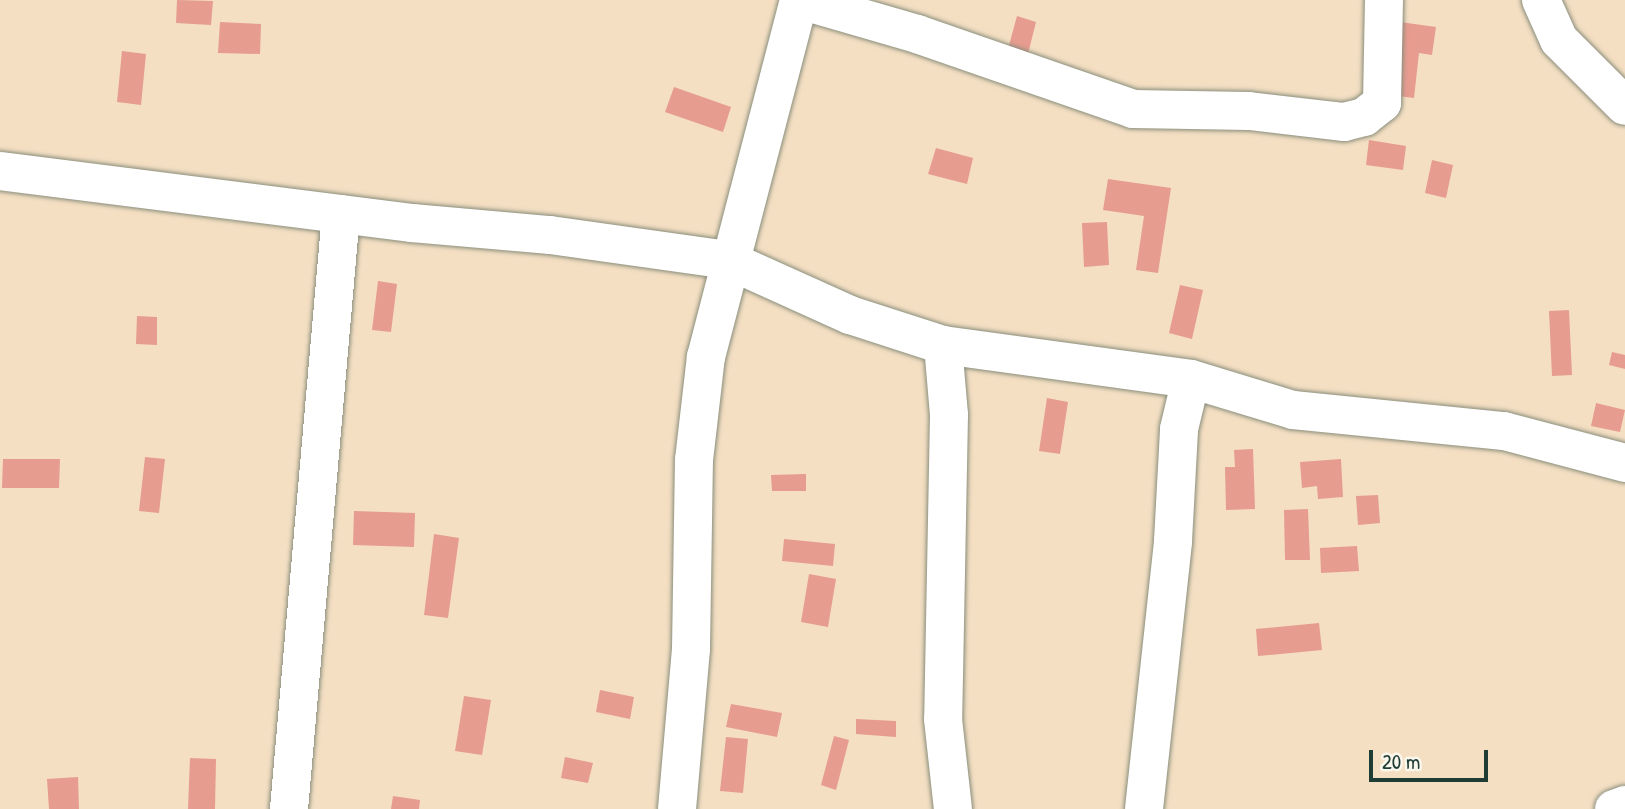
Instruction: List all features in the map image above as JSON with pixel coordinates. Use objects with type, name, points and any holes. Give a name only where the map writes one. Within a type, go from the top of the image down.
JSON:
[{"type":"street","points":[[677,809],[691,649],[694,460],[706,357],[728,260],[799,0],[917,34],[1133,109],[1249,111],[1343,121],[1364,117],[1382,103],[1384,0]]},
{"type":"street","points":[[1541,0],[1559,40],[1625,106]]},
{"type":"street","points":[[0,171],[341,214],[550,235],[728,260],[850,315],[943,345],[1191,379],[1293,410],[1504,431],[1625,463]]},
{"type":"street","points":[[289,809],[341,214]]},
{"type":"street","points":[[943,345],[948,415],[943,719],[953,809]]},
{"type":"street","points":[[1144,809],[1180,429],[1191,379]]},
{"type":"street","points":[[1614,809],[1625,805]]},
{"type":"building","points":[[177,0],[213,1],[211,25],[176,23]]},
{"type":"building","points":[[1017,16],[1036,22],[1025,66],[1005,60]]},
{"type":"building","points":[[220,22],[261,24],[260,54],[218,53]]},
{"type":"building","points":[[1400,22],[1436,27],[1432,55],[1419,53],[1414,98],[1390,95]]},
{"type":"building","points":[[122,51],[146,54],[141,105],[117,102]]},
{"type":"building","points":[[674,87],[731,107],[723,132],[665,112]]},
{"type":"building","points":[[1369,140],[1406,146],[1403,170],[1366,165]]},
{"type":"building","points":[[936,148],[973,158],[967,184],[928,174]]},
{"type":"building","points":[[1432,160],[1453,165],[1446,198],[1425,193]]},
{"type":"building","points":[[1108,179],[1171,188],[1158,273],[1136,270],[1144,216],[1103,210]]},
{"type":"building","points":[[1107,222],[1109,265],[1084,267],[1082,223]]},
{"type":"building","points":[[378,281],[397,284],[391,332],[372,330]]},
{"type":"building","points":[[1180,285],[1203,290],[1192,339],[1169,333]]},
{"type":"building","points":[[1569,310],[1572,375],[1552,376],[1549,311]]},
{"type":"building","points":[[137,316],[157,317],[157,345],[136,344]]},
{"type":"building","points":[[1612,352],[1625,355],[1625,369],[1609,365]]},
{"type":"building","points":[[1047,398],[1068,402],[1060,454],[1039,451]]},
{"type":"building","points":[[1596,403],[1625,410],[1620,432],[1591,426]]},
{"type":"building","points":[[1253,449],[1255,509],[1226,510],[1225,467],[1235,467],[1234,450]]},
{"type":"building","points":[[145,457],[165,459],[159,513],[139,511]]},
{"type":"building","points":[[3,459],[60,459],[59,488],[2,488]]},
{"type":"building","points":[[1341,459],[1343,497],[1318,499],[1317,486],[1302,488],[1300,462]]},
{"type":"building","points":[[806,474],[806,491],[772,491],[771,475]]},
{"type":"building","points":[[1378,495],[1380,523],[1358,525],[1356,496]]},
{"type":"building","points":[[1308,509],[1310,560],[1285,560],[1284,510]]},
{"type":"building","points":[[354,511],[415,513],[414,547],[353,545]]},
{"type":"building","points":[[434,534],[459,538],[448,618],[424,615]]},
{"type":"building","points":[[784,539],[835,544],[833,566],[782,561]]},
{"type":"building","points":[[1357,546],[1359,571],[1321,573],[1320,548]]},
{"type":"building","points":[[809,574],[836,579],[828,627],[801,622]]},
{"type":"building","points":[[1319,623],[1322,650],[1258,656],[1256,629]]},
{"type":"building","points":[[600,690],[634,697],[630,719],[596,712]]},
{"type":"building","points":[[464,696],[491,700],[482,755],[455,751]]},
{"type":"building","points":[[731,704],[782,713],[777,737],[726,727]]},
{"type":"building","points":[[856,719],[896,721],[896,737],[856,734]]},
{"type":"building","points":[[834,736],[849,740],[836,790],[821,785]]},
{"type":"building","points":[[726,737],[748,739],[743,793],[720,791]]},
{"type":"building","points":[[565,757],[593,763],[588,783],[561,778]]},
{"type":"building","points":[[190,758],[216,759],[215,809],[188,809]]},
{"type":"building","points":[[78,777],[79,809],[49,809],[47,779]]},
{"type":"building","points":[[393,796],[420,800],[419,809],[391,809]]}]
